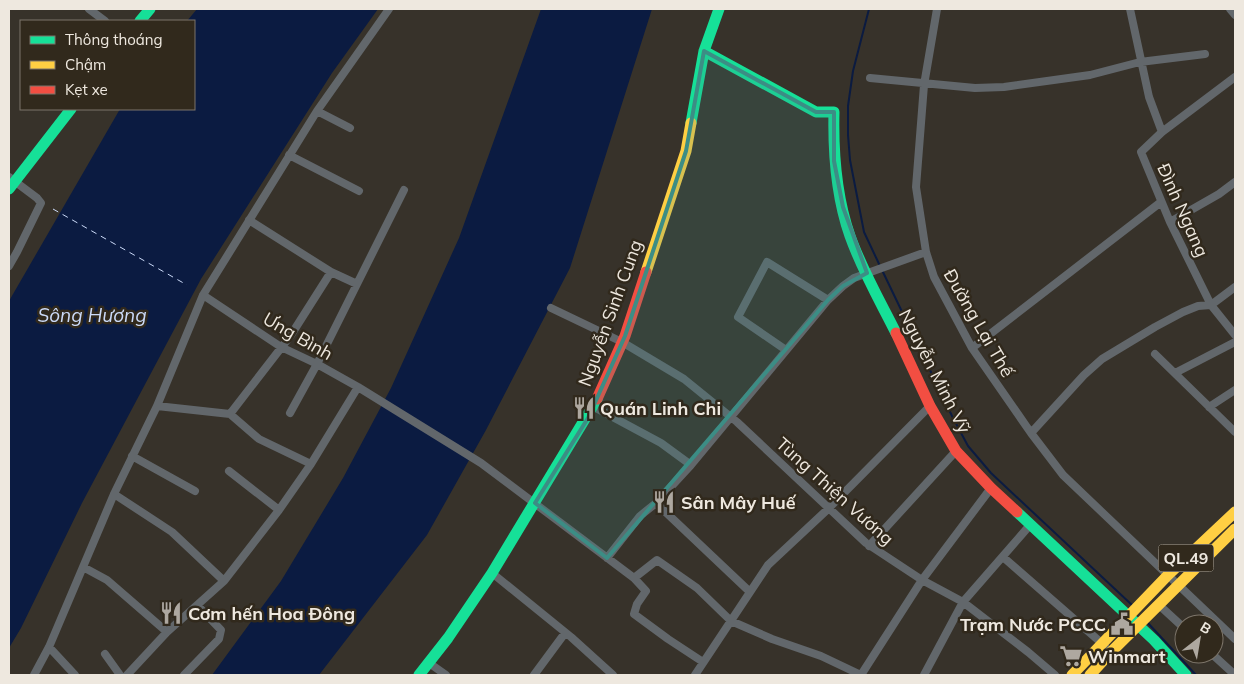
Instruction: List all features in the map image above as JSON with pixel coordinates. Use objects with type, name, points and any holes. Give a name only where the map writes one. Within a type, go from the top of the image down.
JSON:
[{"type":"main road","points":[[141,20],[150,9]]},
{"type":"main road","name":"Nguyễn Sinh Cung","points":[[419,675],[492,573],[594,407],[622,342],[686,151],[704,51],[719,9]]},
{"type":"main road","name":"Nguyễn Minh Vỹ","points":[[704,51],[816,112],[834,112],[834,161],[843,207],[858,257],[871,272],[930,406],[956,450],[991,488],[1030,525],[1143,620],[1154,640],[1186,675]]},
{"type":"main road","points":[[11,183],[70,110]]},
{"type":"main road","name":"QL.49","points":[[1072,675],[1168,575],[1235,512]]},
{"type":"main road","name":"QL.49","points":[[1090,675],[1235,529]]},
{"type":"street","points":[[89,9],[104,20]]},
{"type":"street","points":[[34,675],[49,647],[114,494],[157,406],[203,295],[317,111],[389,9]]},
{"type":"street","name":"Đường Lại Thế","points":[[938,9],[924,85],[916,187],[926,252],[934,277],[972,348],[1031,433],[1063,475],[1235,639]]},
{"type":"street","points":[[1130,9],[1149,97],[1162,132],[1235,77]]},
{"type":"street","points":[[1230,9],[1235,15]]},
{"type":"street","points":[[870,78],[924,85],[975,88],[1004,87],[1090,76],[1140,62],[1205,54]]},
{"type":"street","points":[[317,111],[350,128]]},
{"type":"street","name":"Đình Ngang","points":[[1162,132],[1141,152],[1170,222],[1211,305],[1235,334]]},
{"type":"street","points":[[290,155],[359,191]]},
{"type":"street","points":[[1170,222],[1219,194],[1235,182]]},
{"type":"street","points":[[9,266],[41,203],[37,198],[11,183]]},
{"type":"street","points":[[290,413],[317,364],[404,190]]},
{"type":"street","points":[[972,348],[1161,202]]},
{"type":"street","points":[[249,220],[331,272],[356,284]]},
{"type":"street","points":[[607,558],[640,516],[656,503],[691,465],[828,300],[848,282],[887,265],[926,252]]},
{"type":"street","points":[[786,350],[738,317],[766,262],[828,300]]},
{"type":"street","points":[[230,414],[281,347],[331,272]]},
{"type":"street","points":[[1031,433],[1084,375],[1102,359],[1183,312],[1198,306],[1211,305],[1235,287]]},
{"type":"street","name":"Ưng Bình","points":[[203,295],[281,347],[317,364],[358,387],[481,463],[536,503]]},
{"type":"street","name":"Tùng Thiện Vương","points":[[551,308],[622,342],[684,379],[730,416],[869,546],[922,580],[963,602],[1055,675]]},
{"type":"street","points":[[1175,373],[1235,342]]},
{"type":"street","points":[[1155,354],[1235,432]]},
{"type":"street","points":[[127,675],[167,632],[224,581],[279,510],[311,464],[358,387]]},
{"type":"street","points":[[1209,407],[1235,390]]},
{"type":"street","points":[[157,406],[230,414],[259,439],[311,464]]},
{"type":"street","points":[[695,675],[768,565],[829,508],[930,406]]},
{"type":"street","points":[[594,407],[661,443],[691,465]]},
{"type":"street","points":[[869,546],[956,450]]},
{"type":"street","points":[[132,456],[195,491]]},
{"type":"street","points":[[229,472],[279,510]]},
{"type":"street","points":[[634,578],[657,560],[697,588],[731,620],[772,639],[821,656],[861,675],[922,580],[991,488]]},
{"type":"street","points":[[114,494],[172,532],[224,581]]},
{"type":"street","points":[[536,503],[634,578],[646,590],[634,614],[703,662]]},
{"type":"street","points":[[656,503],[750,592]]},
{"type":"street","points":[[924,675],[963,602],[1030,525]]},
{"type":"street","points":[[1003,557],[1111,652]]},
{"type":"street","points":[[83,567],[106,580],[167,632]]},
{"type":"street","points":[[492,573],[613,675]]},
{"type":"street","points":[[1159,605],[1174,619]]},
{"type":"street","points":[[184,675],[219,639],[221,633],[221,630],[198,606]]},
{"type":"street","points":[[534,675],[565,633]]},
{"type":"street","points":[[49,647],[75,675]]},
{"type":"street","points":[[105,654],[120,675]]},
{"type":"street","points":[[429,663],[446,675]]},
{"type":"street","points":[[1223,664],[1235,675]]},
{"type":"highlighted area","points":[[704,51],[816,112],[834,112],[834,161],[843,207],[867,273],[843,286],[828,300],[607,558],[535,503],[588,418],[625,336],[686,151]]},
{"type":"water","name":"Sông Hương","points":[[197,9],[378,9],[332,73],[201,279],[82,503],[21,628],[9,648],[9,301],[119,110],[195,110],[195,20],[188,20]]},
{"type":"water","points":[[541,9],[652,9],[570,268],[486,430],[427,535],[319,675],[212,675],[281,581],[343,478],[391,388],[459,238]]},
{"type":"waterway","points":[[869,9],[853,71],[848,106],[848,135],[850,160],[864,232],[880,266]]},
{"type":"waterway","points":[[882,270],[968,446],[991,473],[1132,605]]},
{"type":"waterway","points":[[1147,622],[1196,675]]},
{"type":"ferry route","points":[[53,209],[187,285]]},
{"type":"traffic: fast","points":[[141,20],[150,9]]},
{"type":"traffic: fast","points":[[691,123],[704,51],[719,9]]},
{"type":"traffic: fast","points":[[704,51],[816,112],[834,112],[836,175],[845,221],[860,261],[896,333]]},
{"type":"traffic: fast","points":[[9,189],[70,110]]},
{"type":"traffic: fast","points":[[419,675],[448,638],[492,573],[597,399]]},
{"type":"traffic: fast","points":[[1017,512],[1154,640],[1186,675]]},
{"type":"traffic: slow","points":[[646,272],[686,151],[691,123]]},
{"type":"traffic: slow","points":[[1072,675],[1168,575],[1235,512]]},
{"type":"traffic: slow","points":[[1090,675],[1235,529]]},
{"type":"traffic: jam","points":[[597,399],[625,336],[646,272]]},
{"type":"traffic: jam","points":[[896,333],[930,406],[956,451],[1017,512]]},
{"type":"place","name":"Quán Linh Chi","points":[[584,408]]},
{"type":"place","name":"Sân Mây Huế","points":[[664,502]]},
{"type":"place","name":"Cơm hến Hoa Đông","points":[[171,613]]},
{"type":"place","name":"Trạm Nước PCCC","points":[[1122,624]]},
{"type":"place","name":"Winmart","points":[[1071,656]]}]
